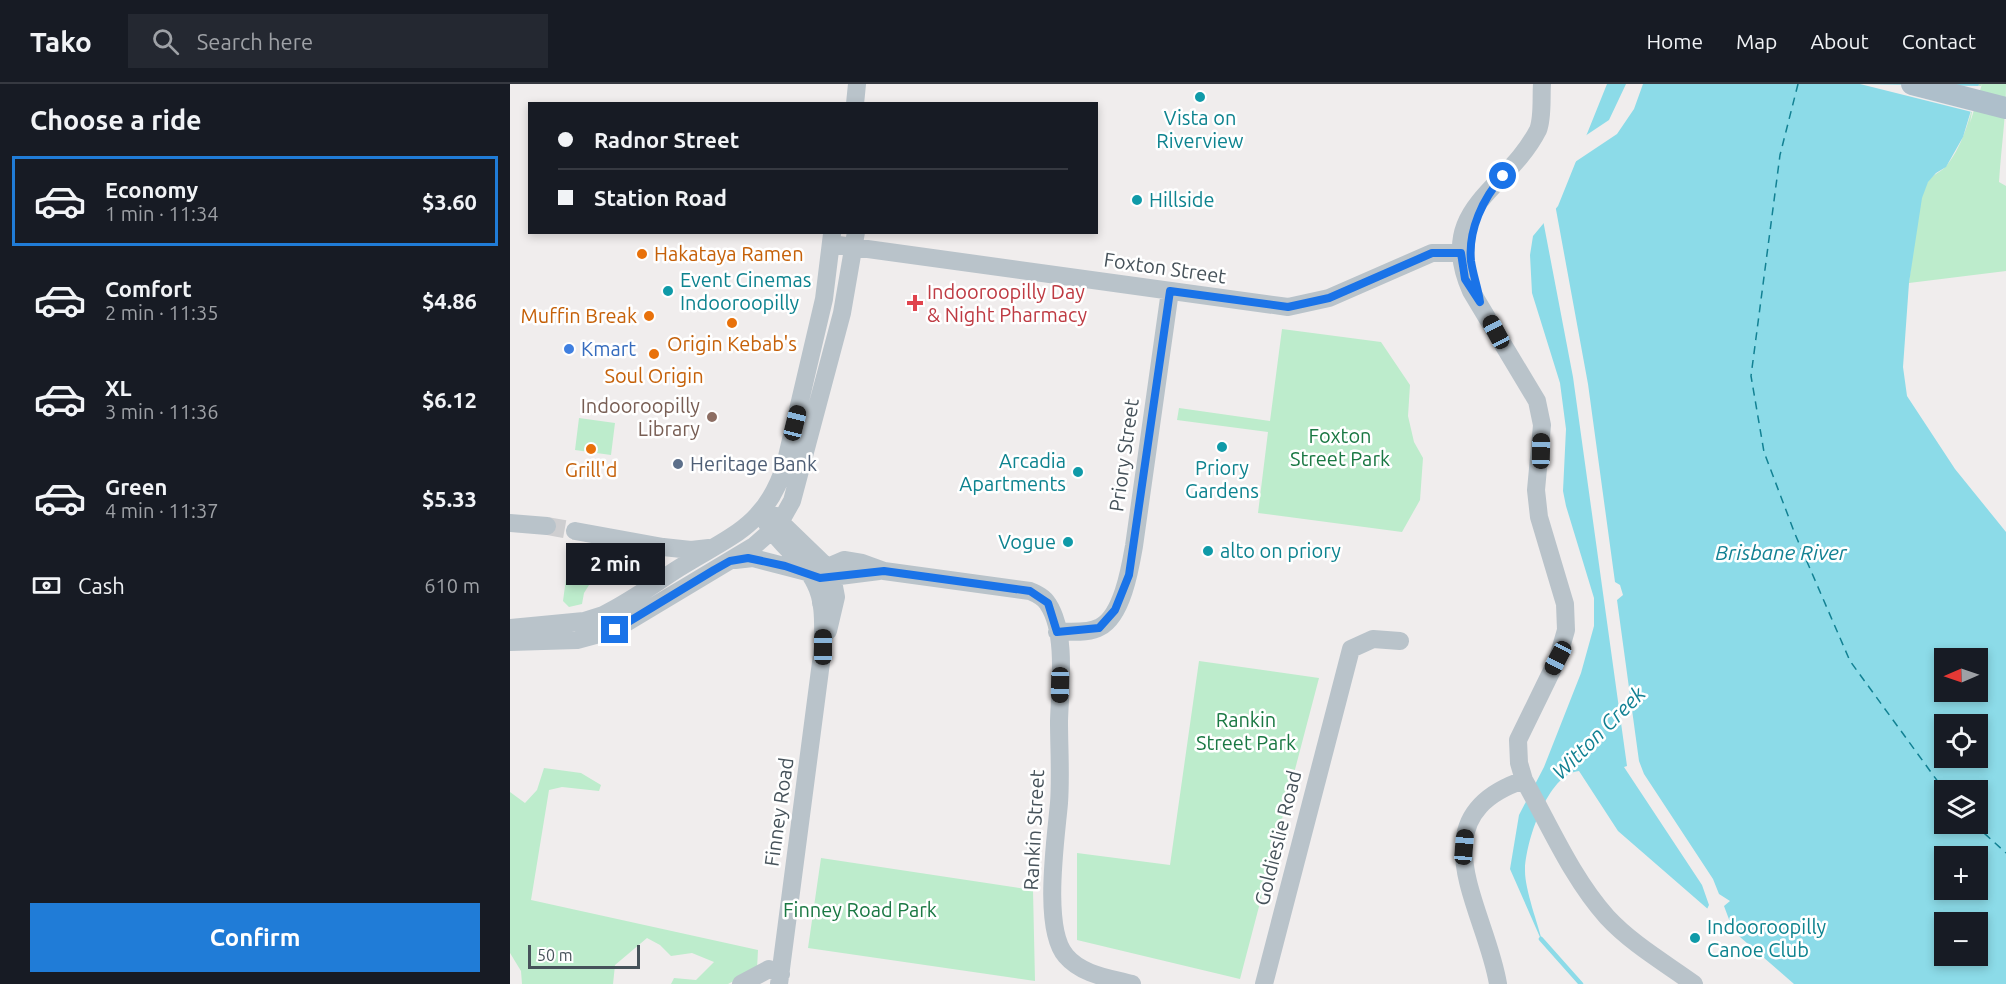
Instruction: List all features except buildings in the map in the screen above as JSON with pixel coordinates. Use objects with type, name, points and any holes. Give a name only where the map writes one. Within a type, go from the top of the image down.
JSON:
[{"type":"main road","points":[[1912,84],[2006,108]]},
{"type":"street","points":[[1542,84],[1539,127],[1527,147],[1470,214],[1461,253],[1465,279],[1537,401],[1542,425],[1536,490],[1539,517],[1566,604],[1566,630],[1558,658],[1518,740],[1519,763],[1524,780],[1584,886],[1607,917],[1631,939],[1694,984]]},
{"type":"street","points":[[1480,302],[1471,262],[1471,246],[1475,224],[1488,193]]},
{"type":"street","points":[[510,628],[584,621],[603,615],[680,567],[738,535],[762,512],[776,490],[785,465],[824,299],[832,238]]},
{"type":"street","name":"Foxton Street","points":[[832,238],[1170,291],[1288,307],[1329,298],[1432,253],[1461,253]]},
{"type":"street","points":[[510,642],[566,641],[598,636],[623,626],[730,561],[777,526],[792,501],[842,313],[855,240]]},
{"type":"street","name":"Priory Street","points":[[1057,632],[1092,630],[1109,620],[1123,593],[1132,560],[1170,291]]},
{"type":"street","points":[[762,512],[820,574]]},
{"type":"street","points":[[510,523],[547,526]]},
{"type":"street","points":[[574,531],[663,547],[698,550],[717,546]]},
{"type":"street","points":[[663,547],[674,555],[680,567],[681,580],[676,592]]},
{"type":"street","points":[[730,561],[753,558],[820,574]]},
{"type":"street","name":"Rankin Street","points":[[820,574],[845,560],[884,571],[1037,594],[1048,603],[1057,632],[1060,666],[1060,787],[1052,884],[1054,921],[1064,955],[1079,967],[1097,975],[1132,984]]},
{"type":"street","name":"Finney Road","points":[[820,574],[823,647]]},
{"type":"street","name":"Finney Road","points":[[780,979],[823,647],[835,602],[820,574]]},
{"type":"street","name":"Goldieslie Road","points":[[1264,984],[1351,649],[1373,639],[1400,641]]},
{"type":"street","points":[[1498,984],[1466,877],[1463,861],[1465,833],[1470,818],[1482,802],[1500,788],[1524,780]]},
{"type":"street","points":[[741,984],[769,969],[780,979]]},
{"type":"green space","points":[[1979,84],[2006,84],[1999,182],[2006,186],[2006,271],[1909,283],[1917,218],[1923,194],[1929,180],[1945,167],[1958,147],[1967,126]]},
{"type":"green space","name":"Foxton Street Park","points":[[1282,329],[1381,342],[1410,385],[1408,416],[1414,442],[1423,458],[1420,500],[1402,532],[1258,513],[1268,432],[1177,420],[1179,408],[1270,421]]},
{"type":"green space","points":[[579,418],[615,423],[611,455],[575,450]]},
{"type":"green space","points":[[574,554],[640,560],[649,567],[627,584],[621,584],[612,574],[596,574],[584,593],[582,604],[569,607],[563,601],[569,556]]},
{"type":"green space","name":"Rankin Street Park","points":[[1199,661],[1319,678],[1240,979],[1077,940],[1077,853],[1170,865]]},
{"type":"green space","points":[[544,768],[581,773],[601,785],[599,791],[562,787],[549,790],[531,900],[758,950],[757,969],[728,984],[671,984],[674,978],[696,980],[714,962],[692,953],[671,956],[660,945],[647,938],[615,965],[613,984],[522,984],[521,971],[510,953],[510,792],[525,803],[537,790]]},
{"type":"green space","name":"Finney Road Park","points":[[821,858],[1033,890],[1035,981],[808,948]]},
{"type":"water","name":"Brisbane River","points":[[1607,84],[1979,84],[1963,137],[1946,167],[1928,182],[1922,198],[1909,283],[1903,367],[1907,396],[1955,469],[2006,532],[2006,984],[1794,984],[1618,831],[1579,771],[1568,775],[1548,796],[1540,811],[1529,844],[1526,879],[1543,944],[1510,869],[1519,815],[1544,767],[1581,673],[1594,626],[1594,598],[1563,491],[1566,429],[1560,383],[1532,293],[1530,255],[1533,236],[1558,206]]},
{"type":"pier","points":[[1626,84],[1643,84],[1634,109],[1617,134],[1572,164],[1582,138],[1609,120]]},
{"type":"pier","points":[[1860,84],[1981,86],[1982,84],[1970,123],[1972,112]]},
{"type":"pier","points":[[1555,204],[1588,384],[1615,582],[1620,585],[1623,595],[1617,600],[1639,761],[1644,774],[1713,879],[1719,894],[1730,901],[1724,906],[1736,938],[1715,919],[1712,913],[1710,915],[1706,911],[1709,905],[1702,885],[1624,767],[1627,766],[1573,377],[1543,220]]},
{"type":"waterway","name":"Witton Creek","points":[[1541,939],[1581,984]]},
{"type":"ferry route","points":[[1798,84],[1780,155],[1751,376],[1764,452],[1795,534],[1850,661],[1937,780]]},
{"type":"ferry route","points":[[1985,834],[2006,853]]},
{"type":"tunnel","points":[[547,526],[575,531]]},
{"type":"place","name":"Vista on Riverview","points":[[1200,97]]},
{"type":"place","name":"Hillside","points":[[1137,200]]},
{"type":"place","name":"Hakataya Ramen","points":[[642,254]]},
{"type":"place","name":"Event Cinemas Indooroopilly","points":[[668,291]]},
{"type":"place","name":"Indooroopilly Day & Night Pharmacy","points":[[915,303]]},
{"type":"place","name":"Muffin Break","points":[[649,316]]},
{"type":"place","name":"Origin Kebab's","points":[[732,323]]},
{"type":"place","name":"Kmart","points":[[569,349]]},
{"type":"place","name":"Soul Origin","points":[[654,354]]},
{"type":"place","name":"Indooroopilly Library","points":[[712,417]]},
{"type":"place","name":"Priory Gardens","points":[[1222,447]]},
{"type":"place","name":"Grill'd","points":[[591,449]]},
{"type":"place","name":"Heritage Bank","points":[[678,464]]},
{"type":"place","name":"Arcadia Apartments","points":[[1078,472]]},
{"type":"place","name":"Vogue","points":[[1068,542]]},
{"type":"place","name":"alto on priory","points":[[1208,551]]},
{"type":"place","name":"Indooroopilly Canoe Club","points":[[1695,938]]},
{"type":"route","points":[[615,630],[697,579],[730,561],[746,558],[808,572],[820,578],[884,571],[1015,588],[1037,594],[1048,603],[1057,632],[1099,628],[1109,620],[1115,610],[1129,575],[1170,291],[1288,307],[1329,298],[1432,253],[1446,252],[1461,253],[1465,279],[1480,302],[1471,262],[1475,224],[1488,193],[1503,176]]}]
